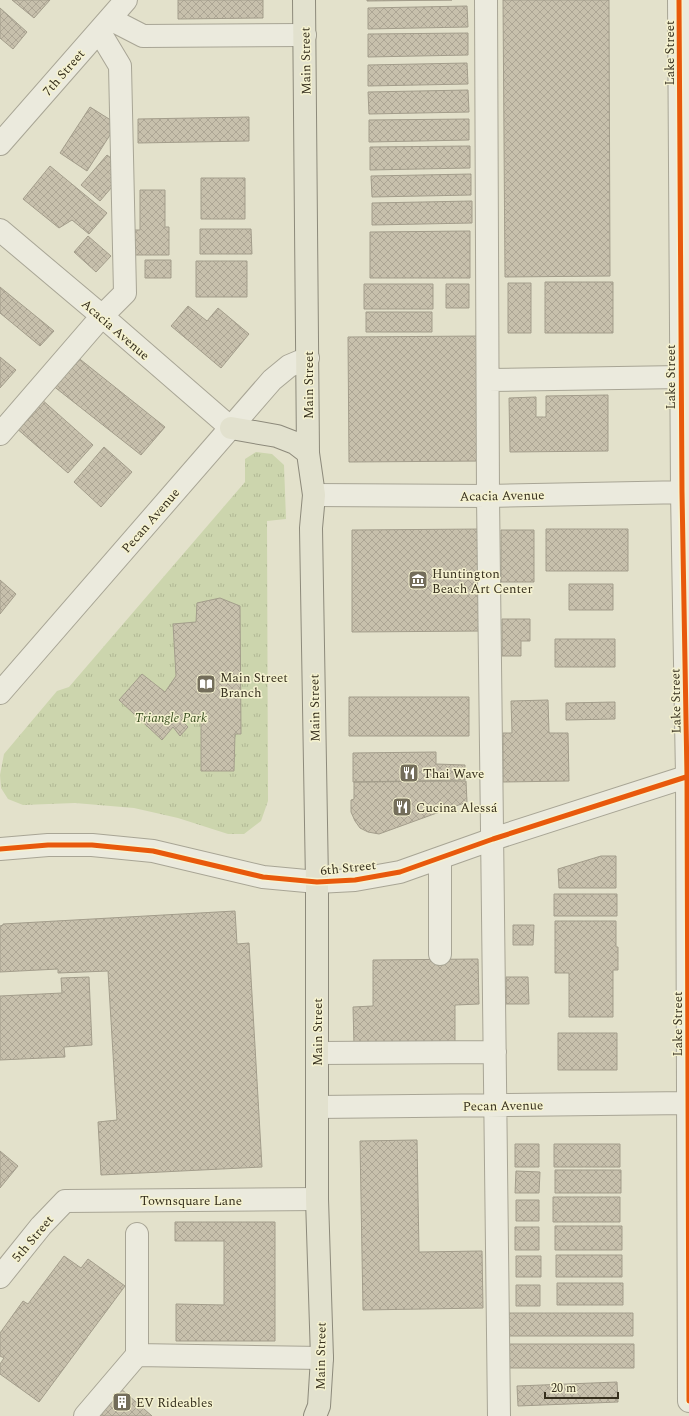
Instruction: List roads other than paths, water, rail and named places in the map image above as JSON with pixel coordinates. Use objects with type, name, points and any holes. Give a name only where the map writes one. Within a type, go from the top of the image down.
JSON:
[{"type":"main road","name":"Main Street","points":[[304,0],[308,453],[314,495],[311,528],[318,882],[318,1199],[322,1358],[319,1406],[315,1416]]},
{"type":"main road","points":[[231,428],[277,436],[295,443],[308,453]]},
{"type":"street","name":"7th Street","points":[[0,144],[126,0]]},
{"type":"street","points":[[486,0],[488,496],[499,1416]]},
{"type":"street","name":"Lake Street","points":[[679,0],[681,377],[686,492],[689,1401]]},
{"type":"street","points":[[105,25],[143,36],[304,35]]},
{"type":"street","points":[[0,434],[102,316],[125,293],[120,66],[105,25]]},
{"type":"street","name":"Acacia Avenue","points":[[0,230],[231,428]]},
{"type":"street","name":"Pecan Avenue","points":[[0,693],[272,380],[288,366],[308,358]]},
{"type":"street","points":[[488,380],[681,377]]},
{"type":"street","name":"Acacia Avenue","points":[[314,495],[488,496],[686,492]]},
{"type":"street","name":"6th Street","points":[[0,849],[48,845],[92,845],[153,851],[263,877],[318,882],[355,880],[400,872],[493,839],[688,776]]},
{"type":"street","points":[[440,858],[440,954]]},
{"type":"street","points":[[318,1053],[495,1052]]},
{"type":"street","name":"Pecan Avenue","points":[[318,1107],[688,1103]]},
{"type":"street","name":"Townsquare Lane","points":[[65,1201],[318,1199]]},
{"type":"street","name":"5th Street","points":[[0,1277],[7,1253],[40,1226],[65,1201]]},
{"type":"street","points":[[85,1416],[137,1355],[137,1234]]},
{"type":"street","points":[[137,1355],[322,1358]]},
{"type":"place","name":"Huntington Beach Art Center","points":[[418,580]]},
{"type":"place","name":"Main Street Branch","points":[[206,684]]},
{"type":"place","name":"Thai Wave","points":[[409,773]]},
{"type":"place","name":"Cucina Alessá","points":[[402,807]]},
{"type":"place","name":"EV Rideables","points":[[122,1402]]},
{"type":"park label","name":"Triangle Park","points":[[171,717]]}]
